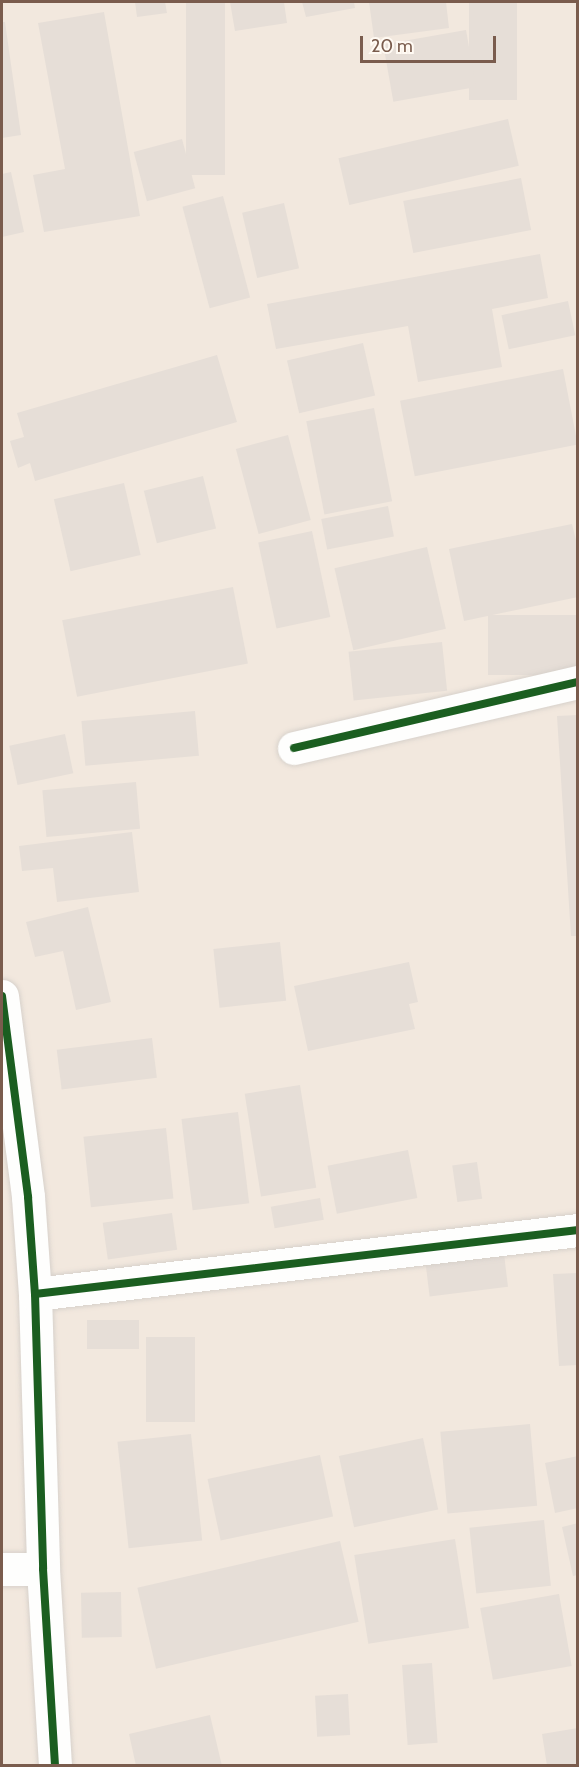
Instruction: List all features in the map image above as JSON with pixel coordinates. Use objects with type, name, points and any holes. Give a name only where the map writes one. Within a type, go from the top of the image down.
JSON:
[{"type":"street","points":[[294,748],[578,682]]},
{"type":"street","points":[[2,996],[28,1197],[35,1294],[43,1569],[55,1766]]},
{"type":"street","points":[[35,1294],[578,1230]]},
{"type":"street","points":[[2,1569],[43,1569]]},
{"type":"shaded area","points":[[2,2],[577,2],[577,1765],[2,1765]]},
{"type":"building","points":[[135,2],[165,2],[167,13],[137,17]]},
{"type":"building","points":[[186,2],[225,2],[225,175],[186,175]]},
{"type":"building","points":[[230,2],[284,2],[287,23],[235,31]]},
{"type":"building","points":[[302,2],[354,2],[355,8],[306,17]]},
{"type":"building","points":[[369,2],[446,2],[449,28],[374,38]]},
{"type":"building","points":[[469,2],[517,2],[517,100],[469,100]]},
{"type":"building","points":[[104,12],[140,216],[44,232],[33,175],[65,169],[38,23]]},
{"type":"building","points":[[2,22],[5,22],[21,135],[2,138]]},
{"type":"building","points":[[466,30],[476,87],[393,102],[383,45]]},
{"type":"building","points":[[508,119],[519,166],[349,205],[338,158]]},
{"type":"building","points":[[182,139],[195,188],[147,201],[134,152]]},
{"type":"building","points":[[11,172],[24,232],[2,237],[2,174]]},
{"type":"building","points":[[521,178],[531,230],[413,253],[403,201]]},
{"type":"building","points":[[223,196],[250,297],[210,308],[182,207]]},
{"type":"building","points":[[284,203],[299,268],[257,278],[242,213]]},
{"type":"building","points":[[540,254],[548,298],[492,309],[502,367],[418,382],[408,326],[276,349],[267,304]]},
{"type":"building","points":[[568,301],[575,335],[509,349],[501,315]]},
{"type":"building","points":[[363,343],[375,396],[299,413],[287,361]]},
{"type":"building","points":[[217,355],[237,422],[35,481],[30,463],[18,468],[10,441],[24,437],[17,413]]},
{"type":"building","points":[[563,369],[578,445],[415,476],[400,401]]},
{"type":"building","points":[[374,408],[392,501],[324,514],[306,421]]},
{"type":"building","points":[[288,435],[311,520],[259,534],[236,449]]},
{"type":"building","points":[[203,476],[216,528],[157,543],[144,491]]},
{"type":"building","points":[[124,483],[141,555],[70,571],[54,499]]},
{"type":"building","points":[[388,506],[394,536],[327,549],[321,519]]},
{"type":"building","points":[[572,524],[578,548],[578,597],[464,621],[449,549]]},
{"type":"building","points":[[312,531],[330,617],[276,629],[258,542]]},
{"type":"building","points":[[427,547],[446,629],[353,650],[334,568]]},
{"type":"building","points":[[233,587],[248,664],[77,697],[62,620]]},
{"type":"building","points":[[488,615],[578,615],[578,675],[488,675]]},
{"type":"building","points":[[442,642],[447,691],[354,701],[349,652]]},
{"type":"building","points":[[195,711],[199,756],[85,766],[81,721]]},
{"type":"building","points":[[578,715],[578,936],[571,936],[557,716]]},
{"type":"building","points":[[65,734],[73,773],[18,785],[9,746]]},
{"type":"building","points":[[136,782],[140,829],[46,837],[42,790]]},
{"type":"building","points":[[132,832],[139,892],[57,902],[53,868],[22,871],[19,846]]},
{"type":"building","points":[[88,907],[111,1002],[76,1010],[63,951],[35,957],[26,922]]},
{"type":"building","points":[[280,942],[286,1001],[220,1008],[213,949]]},
{"type":"building","points":[[409,962],[418,1002],[409,1004],[415,1029],[308,1051],[294,986]]},
{"type":"building","points":[[152,1038],[157,1078],[62,1089],[57,1050]]},
{"type":"building","points":[[300,1085],[316,1188],[261,1196],[245,1094]]},
{"type":"building","points":[[238,1112],[249,1203],[193,1210],[181,1119]]},
{"type":"building","points":[[166,1128],[173,1199],[91,1207],[83,1137]]},
{"type":"building","points":[[408,1150],[417,1198],[337,1214],[328,1166]]},
{"type":"building","points":[[477,1162],[482,1199],[457,1202],[452,1165]]},
{"type":"building","points":[[320,1198],[324,1220],[275,1228],[271,1207]]},
{"type":"building","points":[[172,1213],[177,1250],[108,1259],[103,1223]]},
{"type":"building","points":[[504,1254],[508,1287],[430,1296],[426,1264]]},
{"type":"building","points":[[578,1273],[578,1365],[559,1366],[553,1274]]},
{"type":"building","points":[[87,1320],[139,1320],[139,1349],[87,1349]]},
{"type":"building","points":[[146,1337],[195,1337],[195,1422],[146,1422]]},
{"type":"building","points":[[530,1424],[537,1506],[447,1514],[440,1432]]},
{"type":"building","points":[[191,1434],[202,1540],[129,1548],[117,1442]]},
{"type":"building","points":[[423,1438],[438,1509],[354,1527],[339,1456]]},
{"type":"building","points":[[320,1455],[333,1517],[221,1541],[208,1479]]},
{"type":"building","points":[[578,1456],[578,1508],[555,1513],[545,1463]]},
{"type":"building","points":[[544,1520],[551,1586],[476,1593],[469,1528]]},
{"type":"building","points":[[578,1523],[578,1575],[573,1576],[562,1527]]},
{"type":"building","points":[[455,1539],[469,1628],[368,1644],[354,1555]]},
{"type":"building","points":[[340,1541],[359,1622],[156,1669],[137,1588]]},
{"type":"building","points":[[121,1592],[122,1637],[82,1638],[81,1593]]},
{"type":"building","points":[[559,1594],[572,1666],[493,1680],[480,1608]]},
{"type":"building","points":[[432,1663],[438,1743],[408,1745],[402,1665]]},
{"type":"building","points":[[348,1694],[350,1735],[317,1737],[315,1696]]},
{"type":"building","points":[[210,1715],[222,1766],[136,1766],[129,1734]]},
{"type":"building","points":[[578,1728],[578,1766],[547,1766],[542,1734]]},
{"type":"cycle path","points":[[294,748],[578,682]]},
{"type":"cycle path","points":[[2,996],[28,1197],[35,1294],[43,1569],[55,1766]]},
{"type":"cycle path","points":[[35,1294],[578,1230]]}]
